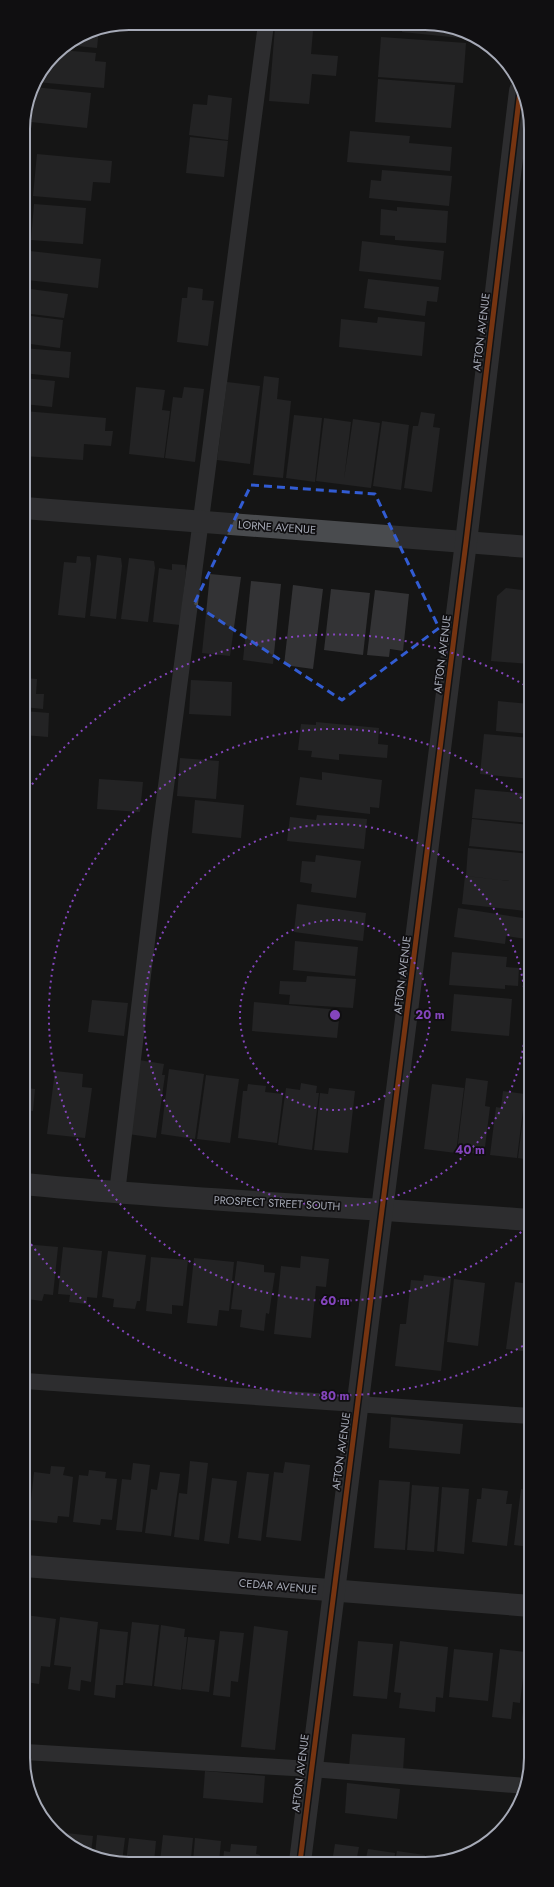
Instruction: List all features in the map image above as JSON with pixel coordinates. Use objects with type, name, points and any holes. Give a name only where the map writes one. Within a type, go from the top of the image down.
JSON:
[{"type":"street","name":"AFTON AVENUE","points":[[301,1857],[466,542],[519,98]]},
{"type":"street","name":"LORNE AVENUE","points":[[30,508],[524,547]]},
{"type":"street","name":"PROSPECT STREET SOUTH","points":[[30,1185],[116,1193],[383,1209],[524,1220]]},
{"type":"street","name":"CEDAR AVENUE","points":[[30,1566],[524,1605]]},
{"type":"lane","points":[[116,1193],[200,521],[265,30]]},
{"type":"lane","points":[[30,1381],[524,1416]]},
{"type":"lane","points":[[30,1752],[311,1770],[520,1786]]},
{"type":"highlighted area","points":[[251,485],[375,494],[439,628],[342,700],[194,604]]},
{"type":"building","points":[[275,30],[313,31],[311,54],[338,56],[336,76],[312,74],[309,104],[269,101]]},
{"type":"building","points":[[402,30],[432,30],[461,37],[461,38],[402,32]]},
{"type":"building","points":[[98,35],[97,48],[76,46]]},
{"type":"building","points":[[381,37],[466,43],[463,83],[378,77]]},
{"type":"building","points":[[69,51],[96,53],[95,61],[106,62],[104,88],[42,82],[59,59]]},
{"type":"building","points":[[378,79],[455,85],[451,128],[375,122]]},
{"type":"building","points":[[39,88],[91,93],[87,128],[31,122],[33,103]]},
{"type":"building","points":[[208,95],[232,98],[228,140],[189,135],[193,104],[207,105]]},
{"type":"building","points":[[350,131],[410,136],[409,143],[452,147],[450,171],[347,162]]},
{"type":"building","points":[[190,137],[228,141],[224,177],[186,173]]},
{"type":"building","points":[[37,154],[112,161],[110,183],[93,182],[91,201],[33,196]]},
{"type":"building","points":[[382,170],[452,176],[449,206],[369,198],[371,180],[381,181]]},
{"type":"building","points":[[34,204],[86,208],[83,244],[31,240]]},
{"type":"building","points":[[397,207],[448,211],[446,243],[395,240],[395,236],[380,235],[381,209],[397,211]]},
{"type":"building","points":[[362,241],[444,251],[441,280],[359,271]]},
{"type":"building","points":[[30,251],[101,259],[98,288],[30,280]]},
{"type":"building","points":[[368,279],[439,287],[437,302],[427,301],[425,316],[364,308]]},
{"type":"building","points":[[188,287],[203,289],[202,300],[214,301],[208,346],[177,342],[182,298],[187,298]]},
{"type":"building","points":[[30,289],[68,294],[64,318],[30,314]]},
{"type":"building","points":[[30,316],[63,320],[60,348],[30,344]]},
{"type":"building","points":[[378,317],[425,322],[422,356],[339,347],[341,319],[377,323]]},
{"type":"building","points":[[30,349],[71,352],[69,378],[30,374]]},
{"type":"building","points":[[264,376],[279,378],[277,399],[291,401],[283,478],[253,475]]},
{"type":"building","points":[[30,379],[55,381],[52,407],[30,405]]},
{"type":"building","points":[[227,382],[260,386],[250,464],[217,460]]},
{"type":"building","points":[[136,387],[165,390],[162,410],[170,411],[164,458],[129,454]]},
{"type":"building","points":[[184,387],[204,389],[195,462],[165,458],[173,397],[182,398]]},
{"type":"building","points":[[30,412],[106,418],[105,431],[113,431],[111,446],[84,444],[83,460],[30,456]]},
{"type":"building","points":[[421,412],[435,414],[433,427],[440,428],[432,492],[404,488],[413,426],[418,426]]},
{"type":"building","points":[[294,415],[322,418],[315,482],[286,478]]},
{"type":"building","points":[[324,418],[351,422],[344,479],[353,419],[380,423],[371,488],[316,481]]},
{"type":"building","points":[[382,421],[409,425],[401,490],[373,486]]},
{"type":"building","points":[[97,555],[121,558],[122,566],[116,619],[90,616]]},
{"type":"building","points":[[77,556],[90,557],[91,564],[85,618],[58,615],[64,562],[76,563]]},
{"type":"building","points":[[129,558],[154,561],[155,568],[148,622],[121,619]]},
{"type":"building","points":[[172,564],[185,565],[186,571],[180,625],[153,622],[159,568],[172,570]]},
{"type":"building","points":[[210,574],[241,577],[230,656],[202,653]]},
{"type":"building","points":[[251,581],[281,584],[273,664],[243,660]]},
{"type":"building","points":[[293,585],[323,589],[313,669],[284,665]]},
{"type":"building","points":[[506,588],[524,590],[524,664],[491,661],[497,596]]},
{"type":"building","points":[[331,589],[370,593],[363,655],[324,650]]},
{"type":"building","points":[[375,590],[409,594],[403,651],[390,649],[389,657],[367,655]]},
{"type":"building","points":[[30,678],[37,679],[36,694],[44,694],[43,709],[30,708]]},
{"type":"building","points":[[191,680],[232,682],[231,716],[189,714]]},
{"type":"building","points":[[498,701],[524,703],[524,733],[496,731]]},
{"type":"building","points":[[30,711],[49,713],[48,737],[30,736]]},
{"type":"building","points":[[316,722],[379,728],[378,744],[388,745],[387,758],[339,754],[339,760],[311,757],[312,751],[298,750],[301,724],[316,725]]},
{"type":"building","points":[[484,734],[524,737],[524,778],[480,774]]},
{"type":"building","points":[[180,758],[219,761],[216,799],[177,796]]},
{"type":"building","points":[[322,772],[382,780],[379,808],[370,807],[370,814],[296,805],[300,777],[322,780]]},
{"type":"building","points":[[99,779],[143,782],[140,812],[97,809]]},
{"type":"building","points":[[475,789],[524,793],[524,822],[472,818]]},
{"type":"building","points":[[195,800],[244,805],[241,838],[192,833]]},
{"type":"building","points":[[317,815],[367,819],[364,849],[287,841],[290,817],[316,820]]},
{"type":"building","points":[[472,819],[524,824],[524,851],[469,846]]},
{"type":"building","points":[[468,848],[524,853],[524,911],[462,904],[465,876],[510,881],[466,876]]},
{"type":"building","points":[[316,855],[361,861],[356,898],[311,892],[312,884],[300,882],[302,861],[315,862]]},
{"type":"building","points":[[297,904],[366,913],[363,941],[294,932]]},
{"type":"building","points":[[458,908],[524,918],[524,939],[506,936],[505,944],[454,937]]},
{"type":"building","points":[[295,941],[358,947],[355,976],[293,970]]},
{"type":"building","points":[[452,952],[507,957],[506,967],[519,968],[518,986],[505,985],[505,989],[449,985]]},
{"type":"building","points":[[307,976],[356,979],[353,1008],[289,1004],[290,995],[279,994],[280,981],[306,982]]},
{"type":"building","points":[[454,994],[512,999],[509,1036],[451,1031]]},
{"type":"building","points":[[92,1000],[128,1003],[124,1036],[88,1032]]},
{"type":"building","points":[[254,1002],[340,1010],[337,1038],[252,1031]]},
{"type":"building","points":[[139,1060],[164,1064],[162,1075],[165,1075],[156,1138],[128,1134]]},
{"type":"building","points":[[169,1069],[204,1074],[195,1139],[161,1134]]},
{"type":"building","points":[[55,1071],[83,1074],[82,1087],[92,1088],[85,1138],[47,1134]]},
{"type":"building","points":[[206,1075],[239,1079],[230,1143],[197,1139]]},
{"type":"building","points":[[466,1078],[488,1081],[485,1106],[490,1107],[484,1155],[459,1151],[458,1143]]},
{"type":"building","points":[[301,1083],[317,1086],[316,1093],[319,1093],[312,1150],[278,1145],[286,1088],[300,1090]]},
{"type":"building","points":[[248,1084],[266,1086],[265,1092],[283,1094],[277,1143],[238,1138],[243,1091],[247,1091]]},
{"type":"building","points":[[432,1084],[464,1088],[456,1153],[424,1149]]},
{"type":"building","points":[[30,1088],[35,1089],[33,1111],[30,1111]]},
{"type":"building","points":[[329,1088],[355,1091],[348,1153],[314,1150],[320,1093],[328,1094]]},
{"type":"building","points":[[503,1091],[524,1094],[517,1158],[490,1155],[496,1107],[501,1108]]},
{"type":"building","points":[[524,1110],[524,1159],[518,1158]]},
{"type":"building","points":[[30,1245],[58,1247],[53,1295],[44,1294],[42,1301],[30,1299]]},
{"type":"building","points":[[63,1247],[102,1251],[97,1298],[87,1297],[87,1304],[69,1302],[70,1295],[58,1294]]},
{"type":"building","points":[[108,1251],[146,1255],[140,1301],[137,1301],[135,1309],[113,1307],[114,1299],[102,1297]]},
{"type":"building","points":[[301,1256],[329,1259],[326,1287],[316,1286],[311,1338],[274,1334],[281,1266],[300,1268]]},
{"type":"building","points":[[151,1257],[188,1260],[183,1306],[172,1305],[172,1314],[146,1311]]},
{"type":"building","points":[[194,1258],[234,1262],[229,1311],[219,1310],[217,1326],[187,1323]]},
{"type":"building","points":[[237,1261],[264,1265],[264,1272],[275,1273],[269,1314],[266,1313],[264,1331],[240,1327],[242,1310],[231,1309]]},
{"type":"building","points":[[424,1275],[451,1278],[441,1371],[395,1366],[400,1324],[406,1324],[411,1280],[423,1281]]},
{"type":"building","points":[[454,1279],[485,1283],[478,1346],[447,1342]]},
{"type":"building","points":[[515,1282],[524,1283],[524,1351],[506,1349]]},
{"type":"building","points":[[391,1417],[463,1424],[460,1454],[389,1448]]},
{"type":"building","points":[[190,1461],[208,1463],[199,1540],[174,1537],[179,1493],[187,1494]]},
{"type":"building","points":[[285,1462],[310,1465],[301,1541],[266,1537],[274,1472],[283,1473]]},
{"type":"building","points":[[133,1463],[150,1465],[142,1532],[116,1530],[122,1479],[131,1480]]},
{"type":"building","points":[[51,1466],[65,1467],[63,1475],[73,1477],[69,1517],[58,1516],[57,1523],[30,1520],[34,1472],[50,1474]]},
{"type":"building","points":[[89,1470],[106,1472],[105,1478],[117,1479],[112,1520],[101,1519],[100,1525],[73,1522],[79,1475],[88,1476]]},
{"type":"building","points":[[160,1472],[180,1474],[171,1536],[145,1533],[151,1489],[157,1490]]},
{"type":"building","points":[[247,1472],[269,1474],[261,1541],[238,1538]]},
{"type":"building","points":[[212,1478],[237,1481],[229,1544],[204,1541]]},
{"type":"building","points":[[379,1480],[410,1482],[405,1550],[374,1548]]},
{"type":"building","points":[[412,1485],[439,1487],[434,1552],[407,1550]]},
{"type":"building","points":[[442,1487],[469,1489],[464,1554],[437,1551]]},
{"type":"building","points":[[482,1488],[508,1491],[506,1504],[512,1504],[507,1546],[472,1542],[477,1499],[481,1499]]},
{"type":"building","points":[[521,1489],[524,1490],[524,1546],[514,1545]]},
{"type":"building","points":[[30,1616],[56,1619],[50,1667],[41,1666],[39,1684],[30,1683]]},
{"type":"building","points":[[60,1617],[98,1622],[91,1682],[81,1680],[80,1691],[68,1689],[71,1667],[54,1665]]},
{"type":"building","points":[[132,1622],[159,1625],[152,1686],[125,1683]]},
{"type":"building","points":[[161,1625],[185,1629],[184,1637],[187,1637],[181,1690],[154,1686]]},
{"type":"building","points":[[254,1626],[288,1631],[275,1750],[241,1747]]},
{"type":"building","points":[[100,1629],[128,1632],[123,1685],[116,1685],[115,1698],[94,1695]]},
{"type":"building","points":[[220,1631],[244,1633],[238,1682],[231,1681],[230,1697],[213,1695]]},
{"type":"building","points":[[188,1637],[215,1640],[209,1692],[182,1689]]},
{"type":"building","points":[[358,1641],[393,1644],[387,1699],[353,1696]]},
{"type":"building","points":[[400,1641],[448,1647],[443,1698],[436,1697],[435,1712],[399,1708],[401,1693],[394,1692]]},
{"type":"building","points":[[454,1649],[493,1653],[488,1701],[449,1697]]},
{"type":"building","points":[[500,1649],[524,1652],[524,1669],[520,1703],[513,1702],[511,1719],[492,1717]]},
{"type":"building","points":[[524,1704],[524,1720],[522,1720]]},
{"type":"building","points":[[352,1734],[405,1738],[403,1771],[349,1767]]},
{"type":"building","points":[[205,1771],[265,1776],[263,1803],[203,1798]]},
{"type":"building","points":[[347,1783],[400,1789],[397,1819],[345,1813]]},
{"type":"building","points":[[66,1834],[93,1836],[91,1849],[79,1844]]},
{"type":"building","points":[[97,1835],[125,1838],[123,1857],[95,1851]]},
{"type":"building","points":[[163,1835],[193,1838],[191,1857],[161,1857]]},
{"type":"building","points":[[129,1838],[156,1841],[154,1857],[127,1857]]},
{"type":"building","points":[[195,1838],[221,1841],[219,1857],[193,1857]]},
{"type":"building","points":[[231,1844],[257,1846],[256,1854],[260,1855],[260,1857],[223,1857],[224,1851],[230,1852]]},
{"type":"building","points":[[335,1844],[359,1847],[357,1857],[333,1857]]},
{"type":"building","points":[[368,1849],[395,1853],[395,1857],[366,1857]]},
{"type":"building","points":[[397,1851],[425,1855],[425,1857],[396,1857]]},
{"type":"cycle path","points":[[301,1857],[466,542],[519,98]]}]
